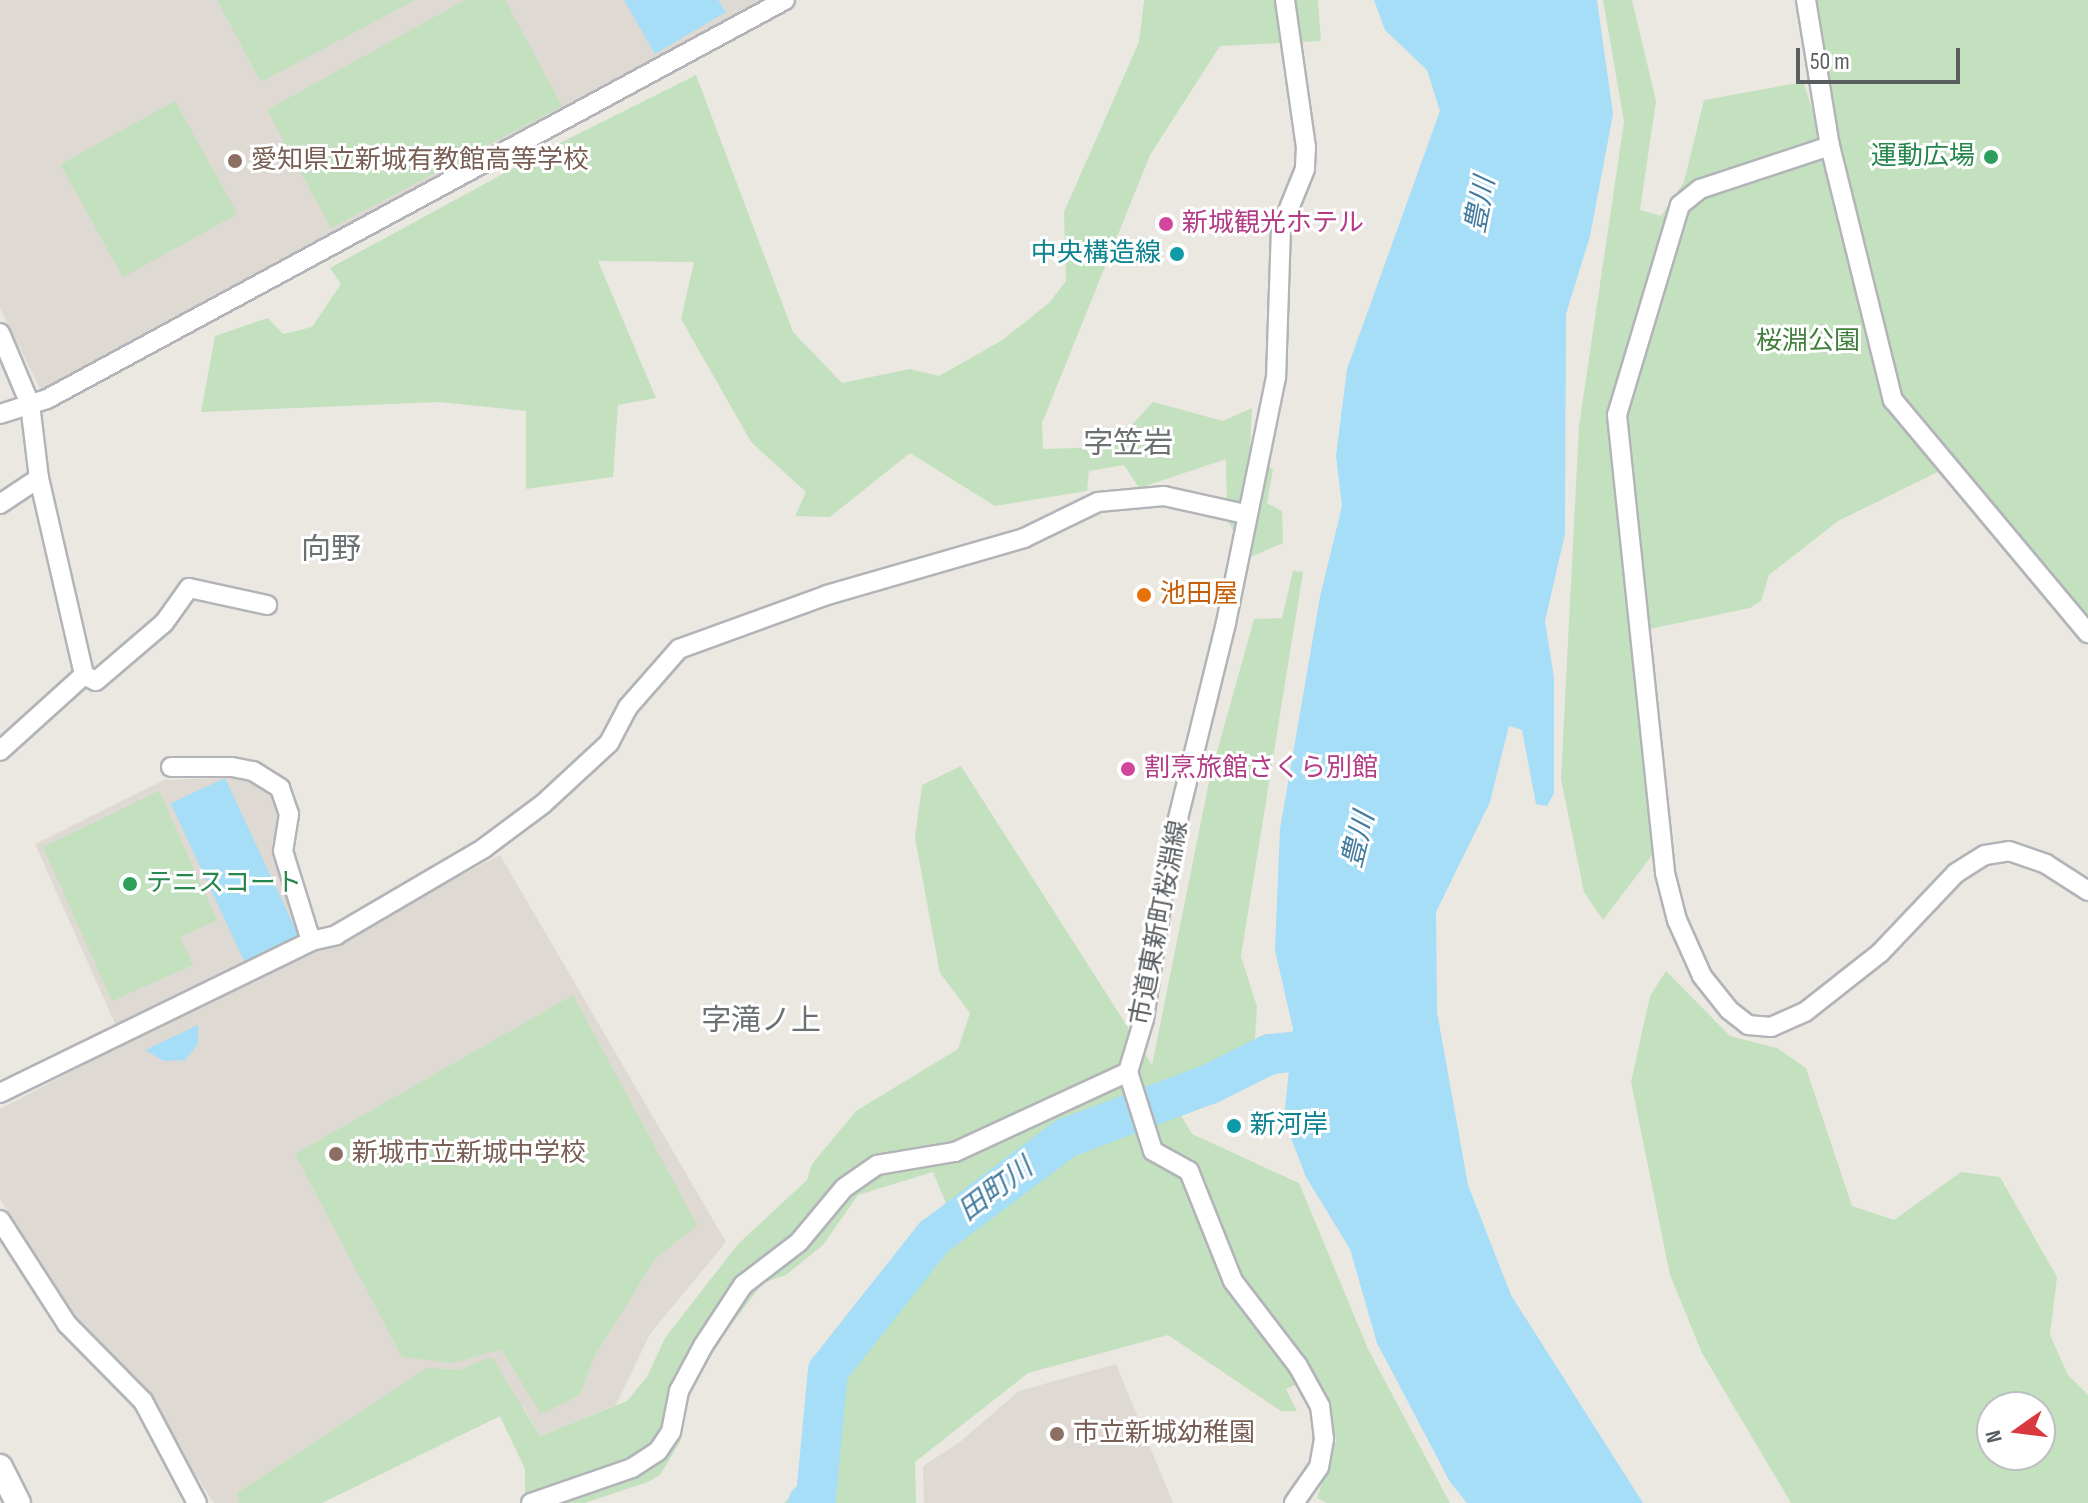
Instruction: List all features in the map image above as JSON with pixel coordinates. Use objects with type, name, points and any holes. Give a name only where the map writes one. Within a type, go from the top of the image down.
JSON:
[{"type":"street","points":[[0,414],[30,404],[752,8],[785,0]]},
{"type":"street","name":"市道東新町桜淵線","points":[[1128,1072],[1144,1019],[1168,860],[1226,623],[1245,514],[1276,377],[1281,228],[1305,169],[1285,0]]},
{"type":"street","points":[[1806,0],[1830,146],[1893,400],[2088,633]]},
{"type":"street","points":[[1830,146],[1700,189],[1680,205],[1617,415],[1665,873],[1677,920],[1702,976],[1729,1010],[1748,1025],[1771,1027],[1805,1012],[1880,953],[1956,873],[1985,855],[2009,851],[2046,864],[2088,891]]},
{"type":"street","points":[[0,333],[30,404],[39,478],[84,675]]},
{"type":"street","points":[[0,504],[39,478]]},
{"type":"street","points":[[0,1093],[311,941],[336,935],[430,882],[543,804],[609,743],[637,694],[679,649],[827,595],[1024,538],[1098,502],[1164,496],[1245,514]]},
{"type":"street","points":[[84,675],[96,681],[164,623],[189,588],[267,605]]},
{"type":"street","points":[[0,751],[84,675]]},
{"type":"street","points":[[171,767],[232,767],[253,771],[280,788],[289,814],[283,851],[311,941]]},
{"type":"street","points":[[531,1503],[632,1468],[658,1451],[671,1432],[679,1391],[743,1285],[799,1242],[844,1188],[877,1165],[955,1152],[1128,1072],[1141,1122],[1160,1159],[1189,1171],[1233,1281],[1298,1366],[1320,1406],[1324,1439],[1319,1467],[1294,1503]]},
{"type":"street","points":[[0,1220],[67,1324],[143,1401],[197,1503]]},
{"type":"street","points":[[0,1467],[18,1503]]},
{"type":"shaded area","name":"愛知県立新城有教館高等学校","points":[[0,0],[766,0],[42,393],[0,308]]},
{"type":"shaded area","name":"新城市立新城中学校","points":[[257,777],[272,786],[283,814],[272,844],[312,953],[500,855],[726,1242],[650,1334],[616,1405],[540,1436],[523,1406],[310,1503],[214,1503],[140,1389],[81,1325],[0,1199],[0,1109],[124,1044],[35,844],[164,780]]},
{"type":"shaded area","name":"市立新城幼稚園","points":[[1116,1364],[1173,1503],[924,1503],[923,1466],[960,1442],[1019,1391]]},
{"type":"green space","points":[[217,0],[415,0],[261,82]]},
{"type":"green space","points":[[465,0],[505,0],[562,106],[331,228],[267,110]]},
{"type":"green space","points":[[1144,0],[1318,0],[1321,41],[1220,46],[1150,155],[1042,423],[1043,449],[1111,447],[1153,402],[1223,421],[1252,408],[1250,449],[1273,470],[1267,503],[1282,511],[1283,543],[1248,558],[1227,519],[1226,459],[1139,488],[1124,465],[1089,471],[1087,491],[995,506],[910,453],[830,517],[795,516],[806,492],[751,442],[681,319],[694,262],[598,261],[656,398],[618,405],[613,477],[526,489],[526,411],[439,402],[201,412],[215,336],[268,318],[283,334],[312,327],[341,284],[330,268],[552,147],[696,75],[793,332],[842,383],[910,369],[939,376],[1001,341],[1049,303],[1066,281],[1064,212],[1139,42]]},
{"type":"green space","name":"桜淵公園","points":[[1603,0],[1632,0],[1656,101],[1640,210],[1661,216],[1684,182],[1704,100],[1803,82],[1822,138],[1815,152],[1697,186],[1683,207],[1701,192],[1841,152],[1816,0],[2088,0],[2088,616],[1956,463],[1838,521],[1769,575],[1761,601],[1750,608],[1635,632],[1656,850],[1603,920],[1584,892],[1561,779],[1579,426],[1624,122]]},
{"type":"green space","points":[[175,101],[238,214],[123,277],[60,165]]},
{"type":"green space","points":[[1293,571],[1303,572],[1241,956],[1257,1007],[1255,1039],[1231,1057],[1163,1085],[1192,1134],[1299,1183],[1368,1349],[1450,1503],[1327,1503],[1317,1498],[1336,1441],[1323,1392],[1311,1378],[1286,1389],[1297,1411],[1281,1411],[1168,1335],[1028,1373],[915,1462],[916,1503],[784,1503],[808,1483],[835,1379],[892,1270],[949,1211],[933,1172],[858,1195],[823,1245],[786,1275],[763,1283],[693,1374],[681,1414],[680,1442],[660,1475],[648,1482],[585,1503],[525,1503],[525,1469],[500,1416],[322,1503],[239,1503],[237,1493],[427,1368],[459,1370],[492,1357],[540,1436],[627,1401],[647,1377],[665,1338],[738,1244],[807,1180],[812,1164],[856,1111],[958,1049],[970,1013],[940,973],[915,838],[922,785],[961,766],[1152,1065],[1210,777],[1254,619],[1282,618]]},
{"type":"green space","name":"テニスコート","points":[[159,791],[217,920],[180,937],[193,965],[112,1001],[43,847]]},
{"type":"green space","points":[[1666,971],[1730,1036],[1777,1048],[1806,1068],[1852,1206],[1894,1220],[1961,1172],[2000,1177],[2057,1277],[2050,1335],[2068,1375],[2088,1395],[2088,1503],[1791,1503],[1702,1353],[1670,1275],[1631,1082],[1650,996]]},
{"type":"green space","points":[[573,995],[697,1225],[655,1259],[594,1357],[580,1395],[541,1414],[501,1349],[454,1363],[402,1357],[295,1154]]},
{"type":"water","points":[[624,0],[718,0],[726,12],[655,54]]},
{"type":"water","name":"豊川","points":[[1374,0],[1597,0],[1613,114],[1590,236],[1566,314],[1565,534],[1545,621],[1554,678],[1554,793],[1547,806],[1536,804],[1522,730],[1509,726],[1490,802],[1436,912],[1437,1012],[1468,1185],[1511,1295],[1643,1503],[1467,1503],[1450,1482],[1377,1343],[1350,1249],[1306,1177],[1284,1120],[1293,1029],[1275,950],[1280,829],[1320,597],[1342,506],[1336,456],[1347,369],[1440,111],[1427,70],[1385,30]]},
{"type":"water","points":[[225,778],[299,937],[245,962],[171,803]]},
{"type":"water","points":[[198,1025],[198,1044],[185,1060],[164,1061],[145,1050]]},
{"type":"waterway","name":"田町川","points":[[808,1503],[816,1497],[828,1371],[934,1237],[1066,1138],[1210,1084],[1270,1054],[1346,1046]]},
{"type":"place","name":"運動広場","points":[[1991,157]]},
{"type":"place","name":"愛知県立新城有教館高等学校","points":[[235,161]]},
{"type":"place","name":"新城観光ホテル","points":[[1166,224]]},
{"type":"place","name":"中央構造線","points":[[1177,254]]},
{"type":"place","name":"池田屋","points":[[1144,595]]},
{"type":"place","name":"割烹旅館さくら別館","points":[[1128,769]]},
{"type":"place","name":"テニスコート","points":[[130,884]]},
{"type":"place","name":"新河岸","points":[[1234,1126]]},
{"type":"place","name":"新城市立新城中学校","points":[[336,1154]]},
{"type":"place","name":"市立新城幼稚園","points":[[1057,1434]]},
{"type":"district","name":"字笠岩","points":[[1128,444]]},
{"type":"district","name":"向野","points":[[331,550]]},
{"type":"district","name":"字滝ノ上","points":[[761,1021]]}]
